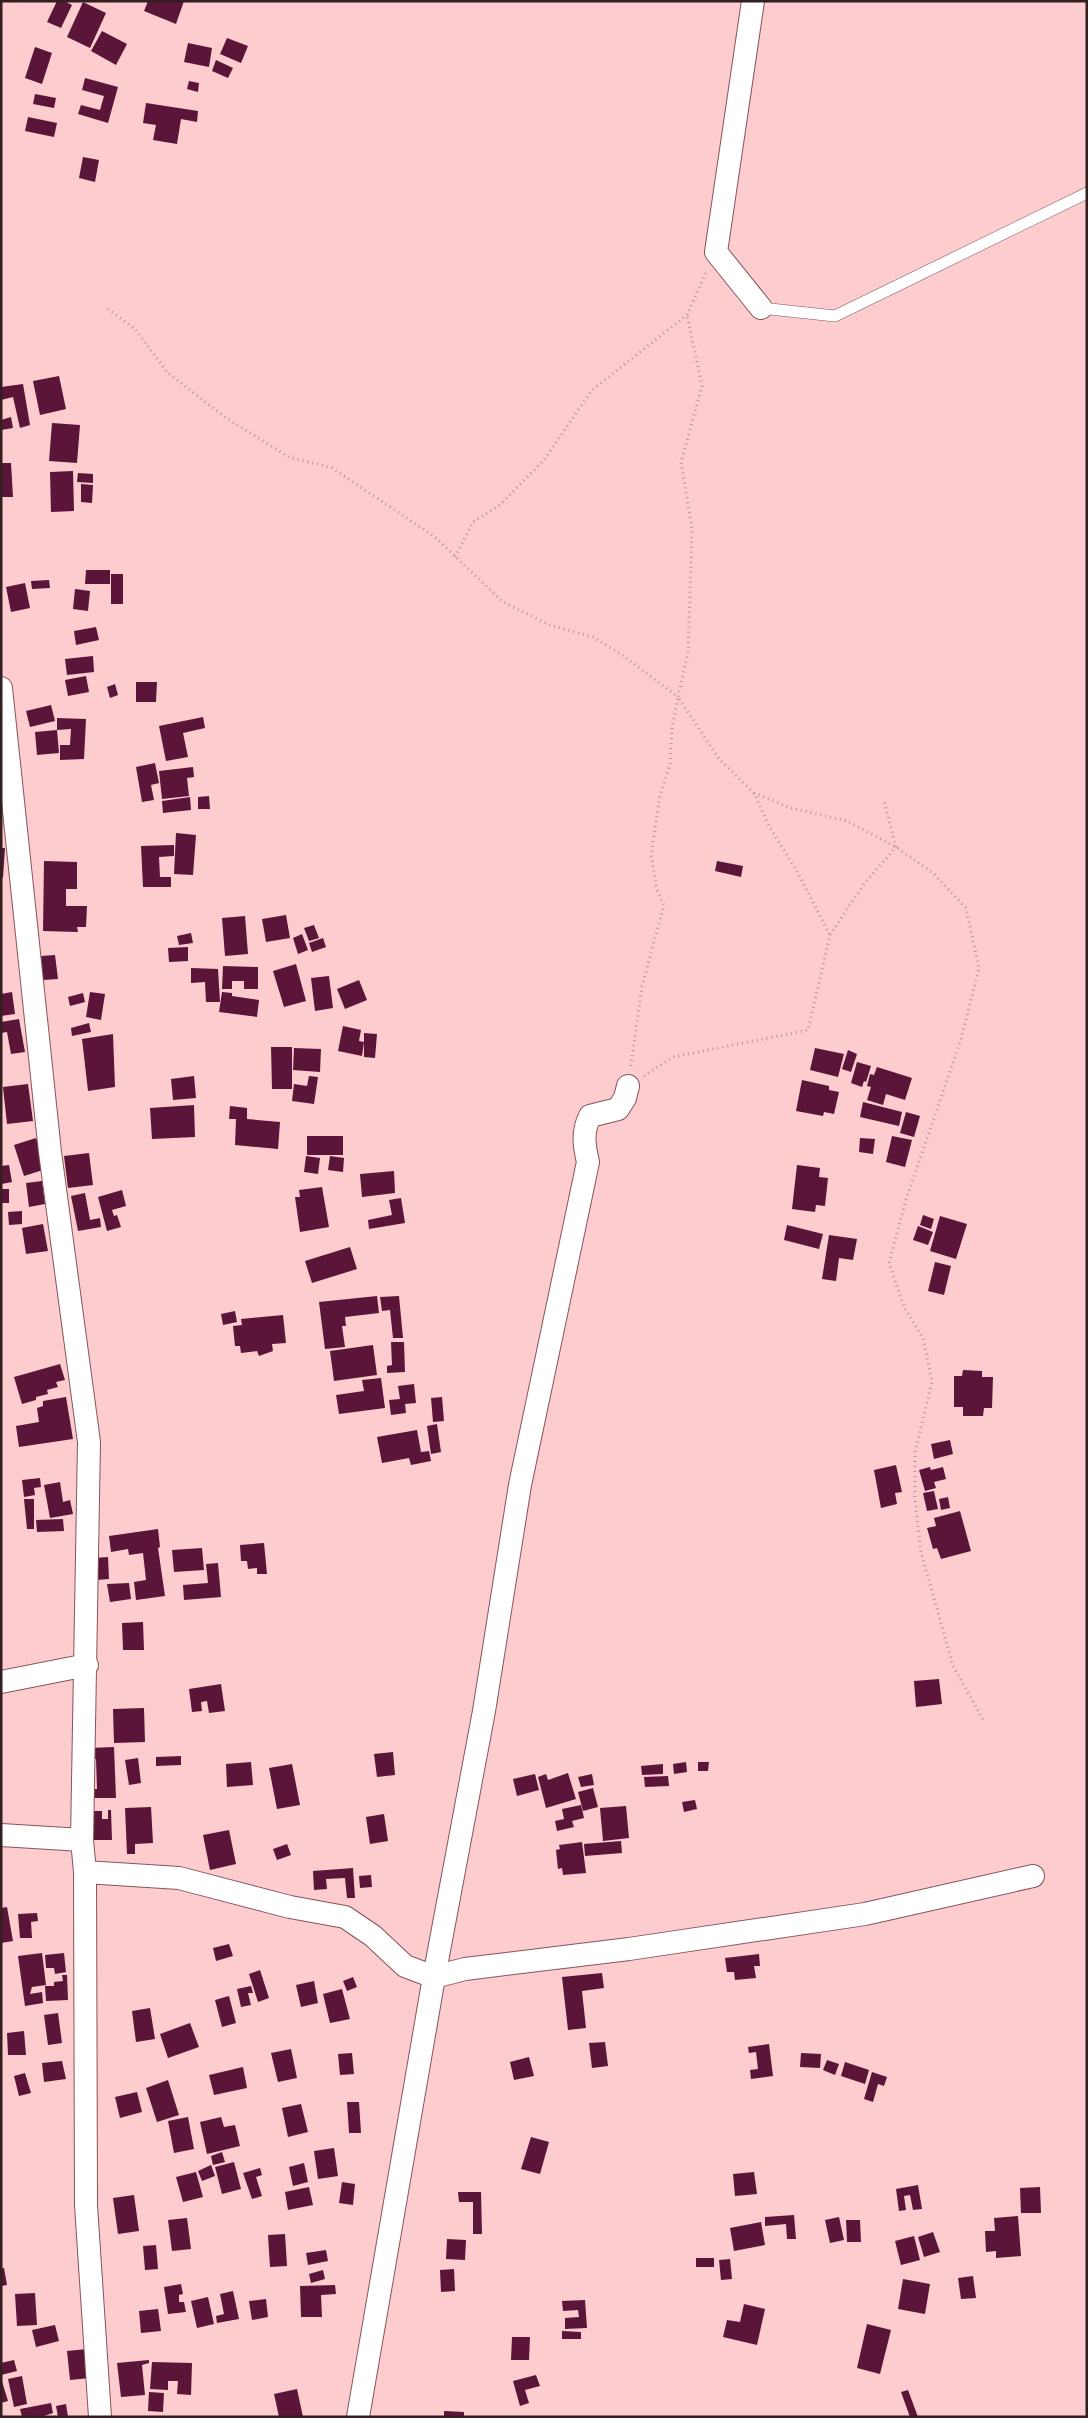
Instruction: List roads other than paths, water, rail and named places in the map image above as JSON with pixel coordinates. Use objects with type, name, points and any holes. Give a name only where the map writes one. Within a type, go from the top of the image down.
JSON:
[{"type":"street","points":[[753,1],[716,252],[761,308]]},
{"type":"street","points":[[1,688],[50,1152],[90,1442],[82,1840],[85,1872],[86,2205],[100,2417]]},
{"type":"street","points":[[358,2417],[434,1977],[484,1711],[520,1485],[588,1162],[584,1145],[584,1128],[590,1116],[618,1109],[626,1098],[628,1086]]},
{"type":"street","points":[[1,1682],[87,1665]]},
{"type":"street","points":[[1,1835],[82,1840]]},
{"type":"street","points":[[85,1872],[179,1878],[290,1907],[345,1917],[372,1936],[405,1966],[434,1977],[465,1969],[629,1949],[865,1914],[1033,1876]]},
{"type":"lane","points":[[761,308],[835,316],[1087,193]]}]
